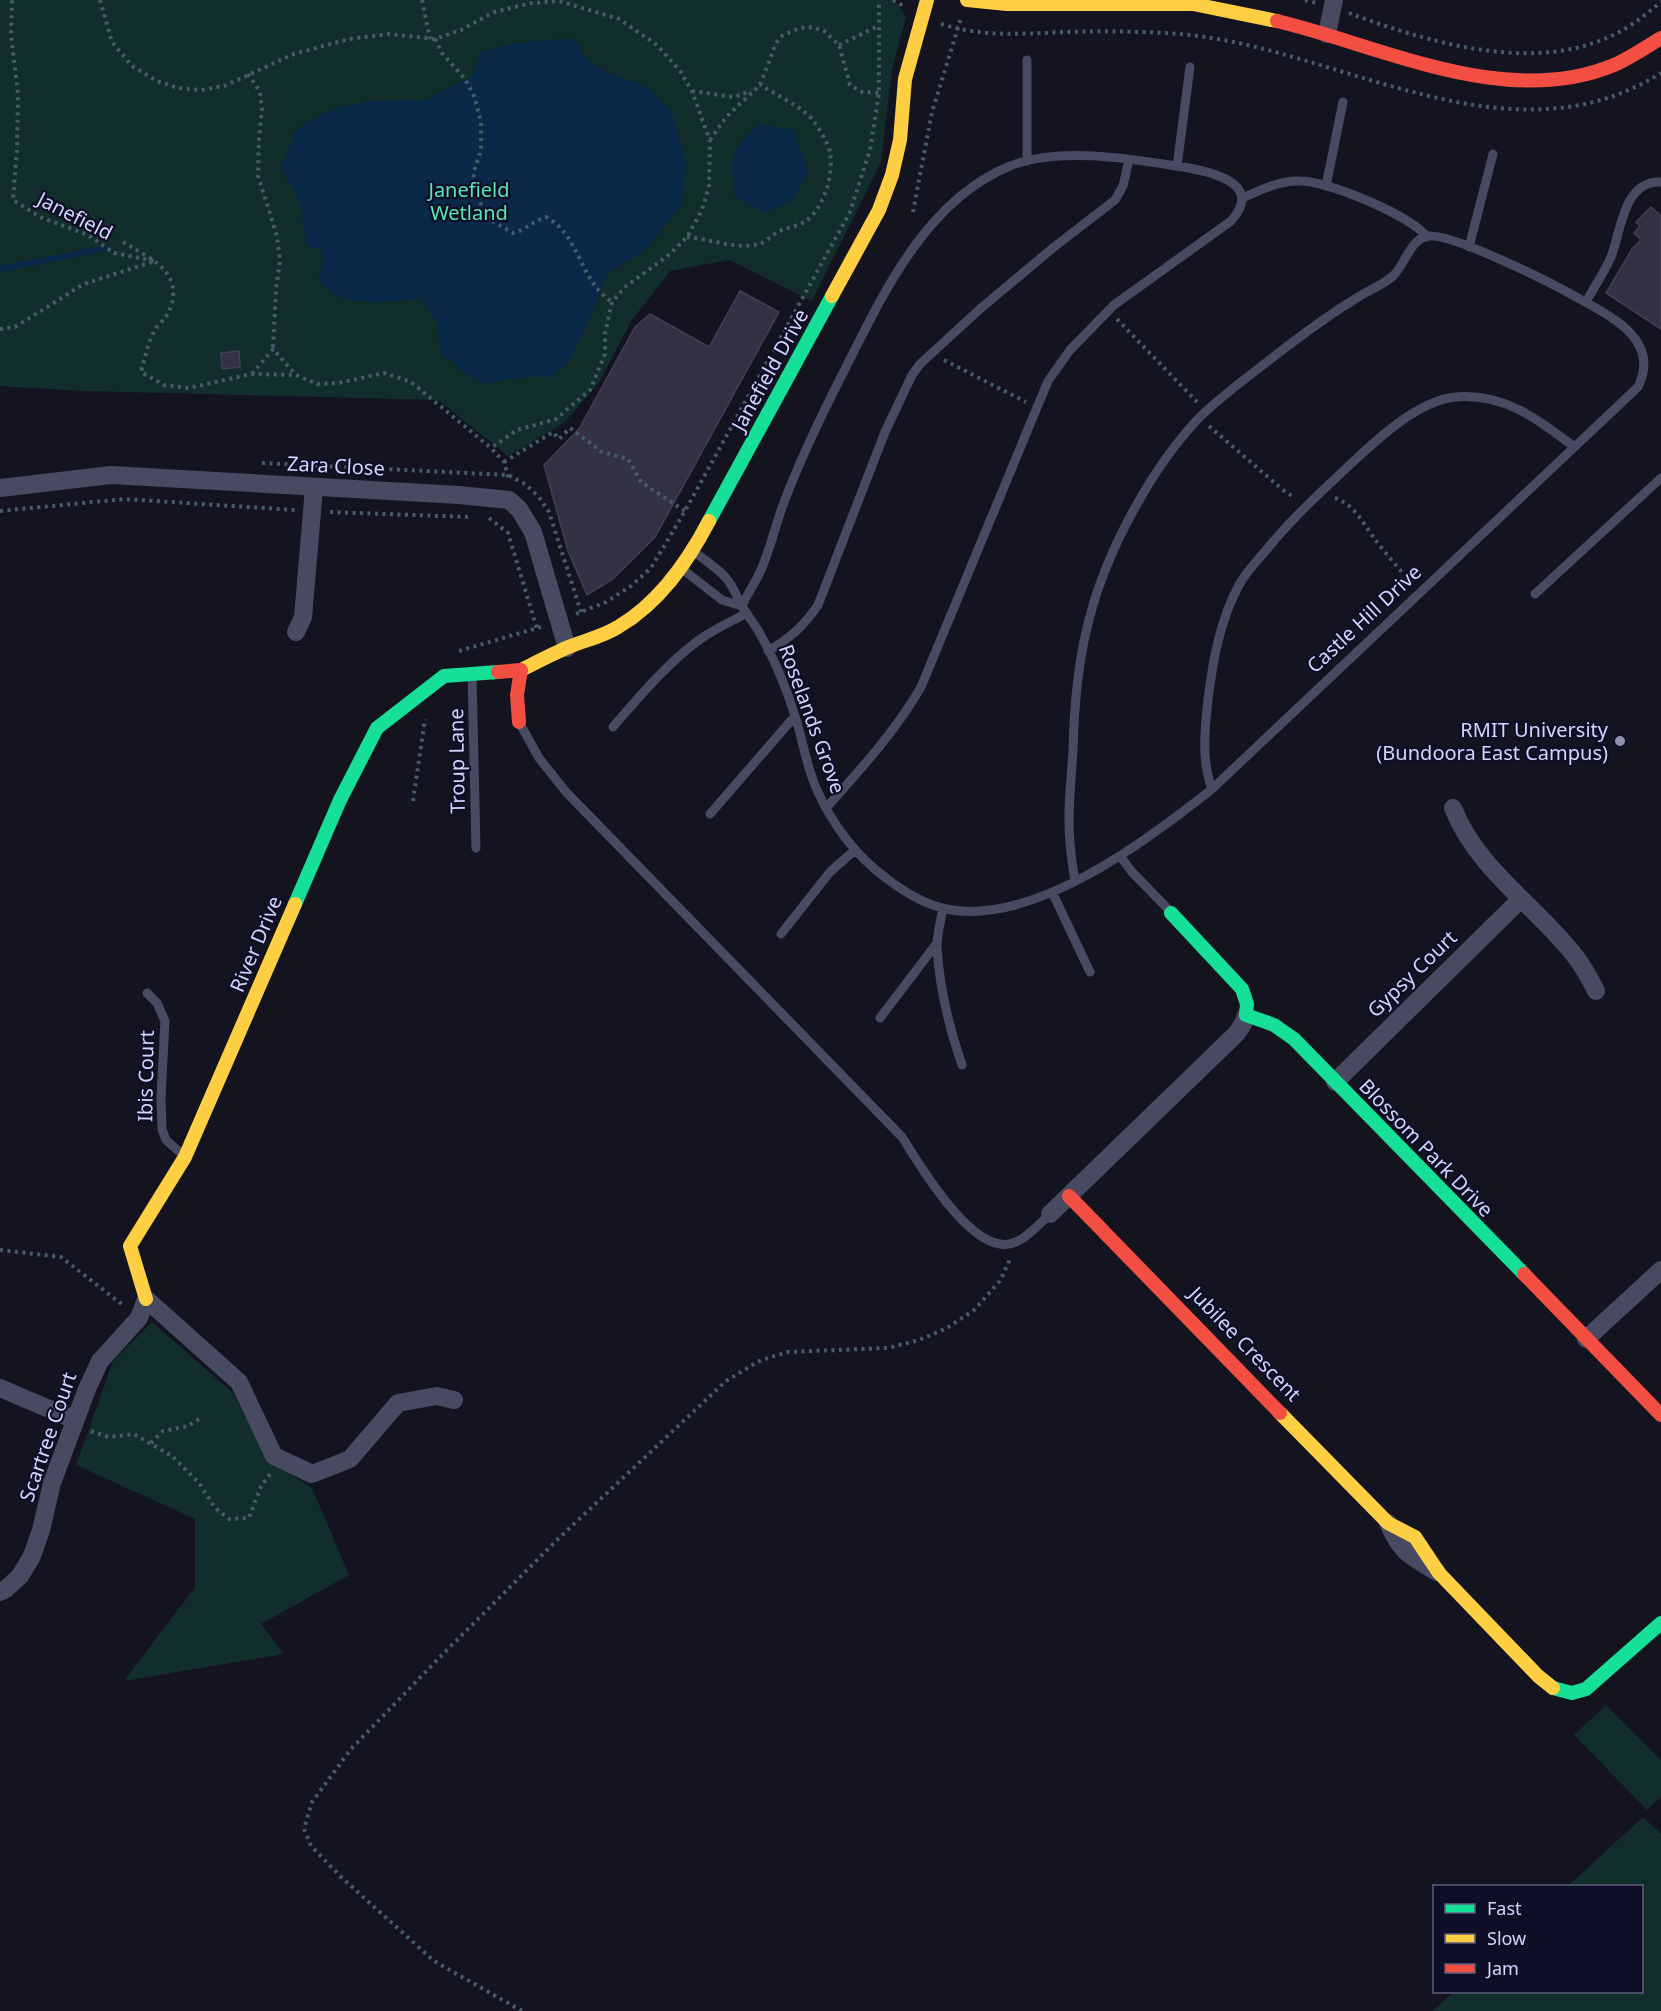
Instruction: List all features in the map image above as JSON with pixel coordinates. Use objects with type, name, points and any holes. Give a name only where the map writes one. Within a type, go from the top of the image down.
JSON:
[{"type":"street","name":"Janefield Drive","points":[[495,671],[521,670],[615,629],[632,618],[666,587],[693,551],[879,210],[895,164],[900,140],[905,79],[927,0]]},
{"type":"street","points":[[1319,2],[1319,32]]},
{"type":"street","points":[[965,5],[1192,4],[1246,13],[1319,32],[1403,58],[1479,76],[1515,80],[1550,80],[1580,75],[1614,65],[1661,38]]},
{"type":"street","name":"Zara Close","points":[[0,488],[111,475],[459,495],[509,500],[519,509],[532,532],[567,648]]},
{"type":"street","points":[[296,632],[303,617],[314,488]]},
{"type":"street","points":[[519,722],[517,695],[521,670]]},
{"type":"street","name":"River Drive","points":[[146,1299],[130,1245],[185,1157],[340,800],[376,728],[444,676],[495,671]]},
{"type":"street","points":[[1453,808],[1460,825],[1483,859],[1576,957],[1596,991]]},
{"type":"street","name":"Gypsy Court","points":[[1335,1082],[1521,899]]},
{"type":"street","points":[[1050,1214],[1236,1034],[1243,1024],[1246,1015],[1246,997],[1242,989],[1171,913]]},
{"type":"street","name":"Blossom Park Drive","points":[[1246,1015],[1274,1025],[1285,1032],[1661,1415]]},
{"type":"street","name":"Jubilee Crescent","points":[[1069,1196],[1388,1522],[1402,1550],[1438,1573],[1552,1688],[1577,1693],[1586,1689],[1661,1623]]},
{"type":"street","points":[[1586,1339],[1661,1270]]},
{"type":"street","points":[[146,1299],[239,1383],[274,1456],[312,1474],[350,1459],[398,1403],[437,1396],[454,1400]]},
{"type":"street","name":"Scartree Court","points":[[0,1592],[20,1576],[32,1556],[41,1530],[52,1483],[100,1361],[139,1318],[146,1299]]},
{"type":"street","points":[[0,1388],[74,1423]]},
{"type":"lane","points":[[1027,60],[1027,161]]},
{"type":"lane","points":[[1177,166],[1190,67]]},
{"type":"lane","points":[[1326,186],[1343,102]]},
{"type":"lane","points":[[1469,247],[1492,154]]},
{"type":"lane","points":[[613,727],[647,688],[691,647],[744,609],[782,506],[814,432],[882,296],[897,270],[926,231],[959,198],[996,173],[1027,161],[1080,156],[1177,166],[1218,175],[1238,187],[1242,198],[1239,210],[1231,221],[1107,311],[1058,365],[1036,406],[934,660],[921,687],[908,710],[889,735],[826,808]]},
{"type":"lane","points":[[768,651],[789,639],[806,623],[818,605],[885,432],[912,375],[932,351],[1054,247],[1108,207],[1124,186],[1129,160]]},
{"type":"lane","points":[[1242,198],[1290,181],[1326,186],[1400,216],[1422,230],[1427,237]]},
{"type":"lane","points":[[1075,881],[1069,843],[1073,732],[1079,674],[1089,618],[1106,568],[1141,499],[1159,469],[1198,420],[1313,326],[1394,275],[1418,241],[1427,237],[1442,237],[1469,247],[1586,302],[1611,256],[1627,204],[1644,185],[1661,182]]},
{"type":"lane","name":"Castle Hill Drive","points":[[1075,881],[1154,834],[1212,789],[1638,387],[1649,371],[1652,357],[1647,343],[1621,322],[1586,302]]},
{"type":"lane","points":[[1212,789],[1205,765],[1206,712],[1215,657],[1225,618],[1240,584],[1250,569],[1308,503],[1383,436],[1423,407],[1439,400],[1474,397],[1501,401],[1528,415],[1573,446]]},
{"type":"lane","points":[[1535,594],[1661,478]]},
{"type":"lane","name":"Roselands Grove","points":[[693,551],[735,588],[768,651],[795,716],[809,770],[826,808],[855,849],[878,873],[911,895],[943,908],[966,911],[987,910],[1027,901],[1075,881]]},
{"type":"lane","points":[[681,568],[722,600],[744,609]]},
{"type":"lane","name":"Troup Lane","points":[[472,674],[476,848]]},
{"type":"lane","points":[[710,814],[795,716]]},
{"type":"lane","points":[[519,722],[539,758],[566,792],[902,1137],[935,1189],[979,1235],[1001,1245],[1020,1240],[1050,1214]]},
{"type":"lane","points":[[781,934],[830,872],[855,849]]},
{"type":"lane","points":[[1120,856],[1171,913]]},
{"type":"lane","points":[[1052,892],[1090,972]]},
{"type":"lane","points":[[943,908],[937,943],[947,1012],[962,1065]]},
{"type":"lane","points":[[880,1017],[937,943]]},
{"type":"lane","name":"Ibis Court","points":[[147,993],[157,1003],[165,1021],[161,1097],[162,1129],[166,1140],[185,1157]]},
{"type":"path","name":"Janefield","points":[[12,0],[11,35],[18,94],[13,200],[40,218],[88,235],[114,253],[155,261]]},
{"type":"path","points":[[100,0],[112,42],[132,66],[157,81],[177,88],[201,90],[224,86],[294,54],[349,39],[389,34],[433,39],[461,30],[494,12],[532,3],[559,1],[619,19],[657,45],[680,71],[692,91],[710,141],[709,186],[702,210],[687,237],[670,254],[625,287],[612,302],[605,334],[605,354],[590,390],[556,419],[517,430],[491,448]]},
{"type":"path","points":[[422,0],[433,39],[465,80],[474,96],[481,122],[481,150],[474,171],[474,189],[489,219],[513,233],[526,230],[533,221],[546,217],[554,221],[568,237],[588,276],[603,296],[612,302]]},
{"type":"path","points":[[453,653],[537,629],[606,602],[631,586],[651,568],[685,511],[850,212],[870,150],[879,93],[879,0]]},
{"type":"path","points":[[893,0],[922,17],[959,29],[1016,35],[1131,31],[1193,36],[1268,50],[1413,93],[1473,105],[1527,110],[1578,107],[1642,85],[1661,73]]},
{"type":"path","points":[[1319,2],[1390,27],[1452,44],[1487,51],[1529,53],[1579,47],[1603,40],[1624,30],[1661,2]]},
{"type":"path","points":[[913,212],[932,112],[965,5]]},
{"type":"path","points":[[839,45],[878,26]]},
{"type":"path","points":[[710,141],[726,117],[760,85],[776,43],[782,36],[799,28],[812,27],[824,31],[839,45],[850,85],[862,92],[879,93]]},
{"type":"path","points":[[248,74],[260,92],[262,110],[258,139],[258,176],[277,236],[280,261],[273,349],[251,375]]},
{"type":"path","points":[[687,237],[705,238],[732,245],[760,244],[780,231],[805,222],[820,204],[828,187],[830,151],[812,119],[760,85]]},
{"type":"path","points":[[692,91],[734,97],[752,91]]},
{"type":"path","points":[[123,242],[155,261],[166,272],[172,283],[174,301],[148,347],[141,372],[164,385],[189,388],[251,375],[296,375],[317,384],[339,383],[384,373],[411,382],[491,448],[504,462],[508,475]]},
{"type":"path","points":[[0,329],[15,327],[84,284],[155,261]]},
{"type":"path","points":[[1107,311],[1173,375],[1206,412]]},
{"type":"path","points":[[273,349],[296,375]]},
{"type":"path","points":[[932,351],[951,365],[1036,406]]},
{"type":"path","points":[[1198,420],[1217,431],[1292,497],[1308,503]]},
{"type":"path","points":[[504,462],[553,432],[559,439],[570,428],[602,452],[628,459],[641,482],[685,511]]},
{"type":"path","points":[[1321,491],[1342,500],[1350,507],[1385,553],[1420,591]]},
{"type":"path","points":[[414,801],[430,687]]},
{"type":"path","points":[[522,2011],[434,1960],[341,1877],[311,1846],[304,1829],[312,1802],[351,1749],[439,1658],[558,1539],[726,1381],[761,1360],[788,1352],[888,1348],[918,1340],[947,1328],[974,1310],[1000,1281],[1020,1240]]},
{"type":"path","points":[[0,1250],[61,1257],[139,1318]]},
{"type":"path","points":[[151,1443],[163,1431],[188,1426],[202,1417]]},
{"type":"path","points":[[74,1423],[108,1437],[134,1434],[172,1456],[199,1483],[215,1508],[229,1519],[249,1518],[261,1486],[281,1459]]},
{"type":"green space","name":"Janefield Wetland","points":[[0,0],[895,0],[906,17],[892,70],[881,162],[812,301],[729,260],[670,271],[632,320],[598,384],[565,422],[508,456],[438,400],[84,391],[0,386]]},
{"type":"green space","points":[[152,1322],[233,1393],[268,1460],[312,1488],[349,1575],[261,1624],[284,1654],[124,1681],[195,1587],[195,1519],[76,1465],[113,1361]]},
{"type":"green space","points":[[1606,1705],[1661,1760],[1661,1797],[1647,1810],[1574,1735]]},
{"type":"green space","points":[[1643,1817],[1661,1834],[1661,2011],[1432,2011],[1453,1993],[1643,1993],[1643,1885],[1569,1885]]},
{"type":"water","points":[[573,38],[587,60],[610,74],[645,86],[671,111],[686,163],[681,205],[645,250],[608,273],[568,363],[550,377],[522,377],[486,384],[467,375],[441,353],[437,323],[421,299],[374,303],[342,299],[318,281],[323,260],[321,250],[306,245],[300,203],[281,167],[296,130],[330,110],[368,101],[425,100],[472,76],[481,52],[514,43]]},
{"type":"water","points":[[759,124],[793,130],[809,172],[792,201],[766,213],[735,197],[732,172],[736,149]]},
{"type":"building","points":[[1651,207],[1661,216],[1661,329],[1606,293],[1632,249],[1641,240],[1634,233],[1640,226],[1636,222]]},
{"type":"building","points":[[740,291],[779,312],[655,537],[613,579],[587,595],[568,551],[544,465],[579,429],[635,327],[650,314],[709,347]]},
{"type":"building","points":[[239,351],[240,367],[222,369],[221,353]]},
{"type":"waterway","points":[[0,269],[105,248]]},
{"type":"traffic: fast","points":[[709,521],[832,296]]},
{"type":"traffic: fast","points":[[295,904],[340,800],[377,728],[444,676],[498,672]]},
{"type":"traffic: fast","points":[[1171,913],[1242,989],[1247,1004],[1246,1015],[1274,1025],[1294,1039],[1524,1274]]},
{"type":"traffic: fast","points":[[1553,1688],[1572,1693],[1586,1689],[1661,1623]]},
{"type":"traffic: slow","points":[[832,296],[879,210],[892,175],[900,140],[905,79],[927,0]]},
{"type":"traffic: slow","points":[[967,0],[1007,4],[1193,4],[1277,21]]},
{"type":"traffic: slow","points":[[521,670],[565,649],[607,633],[633,617],[671,581],[709,521]]},
{"type":"traffic: slow","points":[[146,1299],[130,1246],[185,1157],[295,904]]},
{"type":"traffic: slow","points":[[1280,1413],[1388,1523],[1415,1537],[1439,1573],[1538,1676],[1553,1688]]},
{"type":"traffic: jam","points":[[1277,21],[1444,69],[1488,77],[1531,81],[1573,77],[1614,65],[1661,38]]},
{"type":"traffic: jam","points":[[498,672],[521,670],[517,695],[519,722]]},
{"type":"traffic: jam","points":[[1069,1196],[1280,1413]]},
{"type":"traffic: jam","points":[[1524,1274],[1661,1415]]},
{"type":"place","name":"RMIT University (Bundoora East Campus)","points":[[1620,741]]}]
